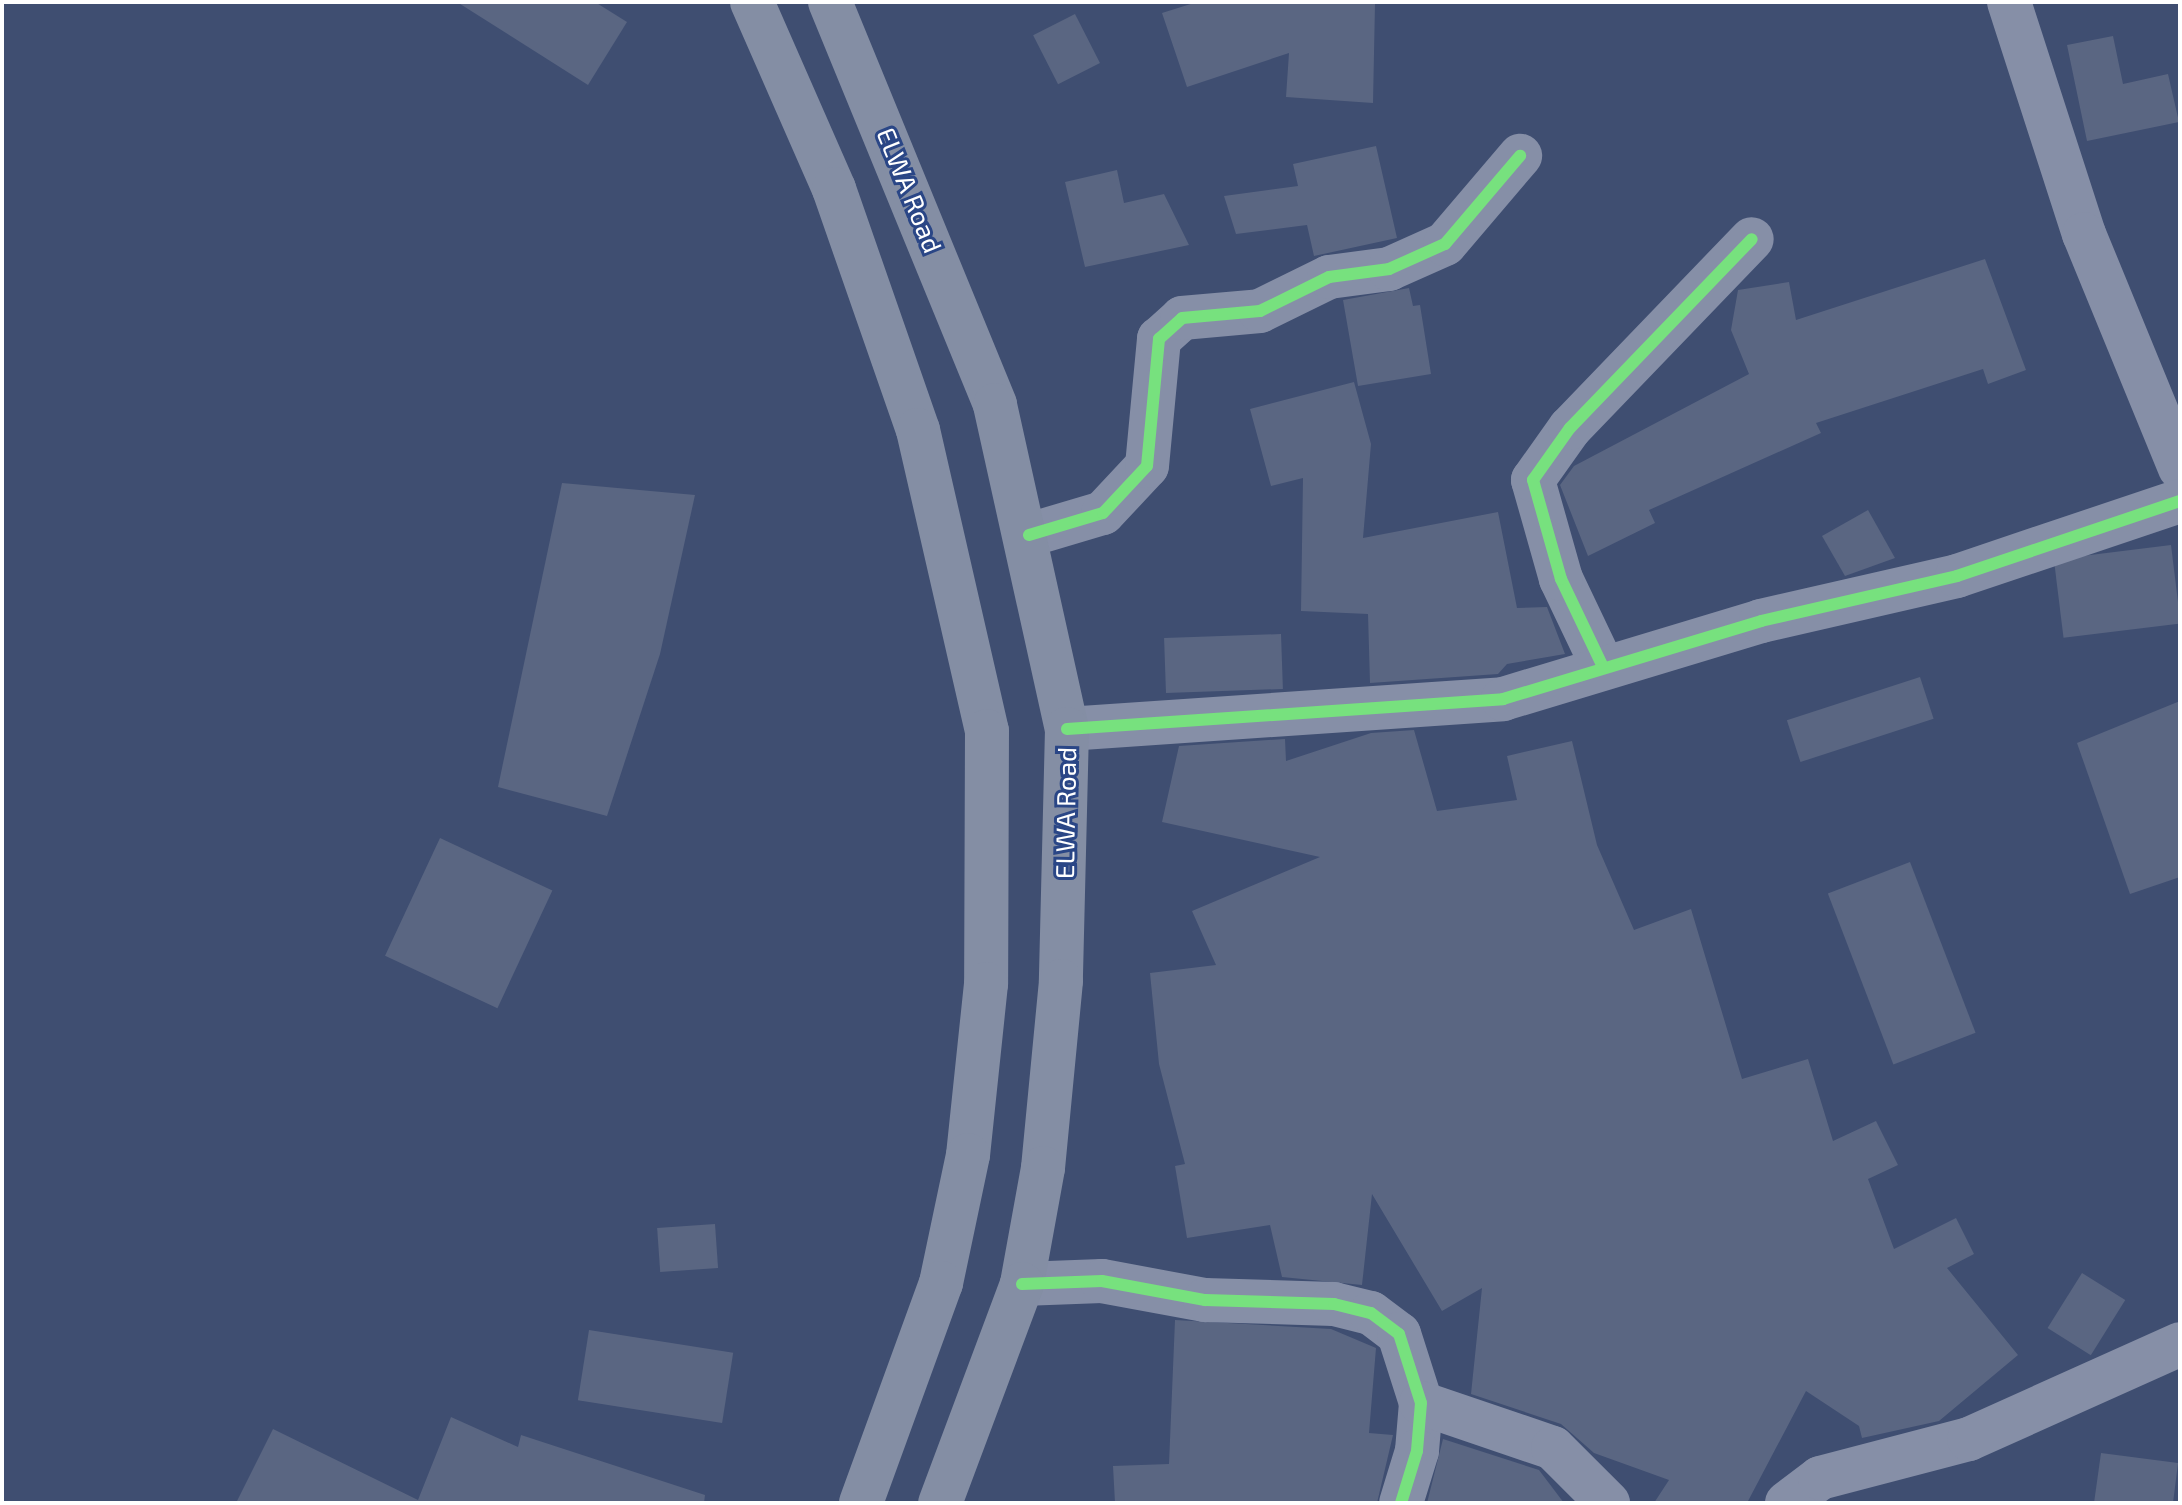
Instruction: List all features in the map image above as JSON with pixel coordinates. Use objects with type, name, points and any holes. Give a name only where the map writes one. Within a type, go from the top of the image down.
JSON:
[{"type":"main road","points":[[752,2],[834,189],[918,430],[987,731],[986,984],[968,1155],[941,1283],[861,1503]]},
{"type":"main road","name":"ELWA Road","points":[[830,2],[995,405],[1029,535],[1067,729],[1061,981],[1022,1284],[940,1503]]},
{"type":"street","points":[[2009,2],[2084,234],[2180,468]]},
{"type":"street","points":[[1029,535],[1103,513],[1147,466],[1159,339],[1182,318],[1260,311],[1329,277],[1389,269],[1445,244],[1520,156]]},
{"type":"street","points":[[1603,667],[1561,579],[1533,480],[1570,428],[1752,239]]},
{"type":"street","points":[[1067,729],[1503,699],[1603,667],[1957,576],[2180,501]]},
{"type":"street","points":[[1022,1284],[1102,1281],[1205,1300],[1334,1304],[1371,1313],[1399,1334],[1421,1403],[1417,1451],[1401,1503]]},
{"type":"street","points":[[1787,1503],[1820,1478],[1969,1439],[2180,1344]]},
{"type":"street","points":[[1421,1403],[1553,1448],[1608,1503]]},
{"type":"building","points":[[457,2],[595,2],[627,22],[588,85]]},
{"type":"building","points":[[1197,2],[1375,4],[1373,103],[1286,97],[1289,53],[1187,87],[1162,13]]},
{"type":"building","points":[[1075,14],[1100,63],[1058,84],[1033,35]]},
{"type":"building","points":[[2113,36],[2123,84],[2168,74],[2179,122],[2087,141],[2067,45]]},
{"type":"building","points":[[1376,146],[1397,238],[1314,256],[1307,225],[1236,234],[1224,196],[1298,186],[1293,164]]},
{"type":"building","points":[[1117,170],[1124,203],[1164,194],[1189,245],[1085,267],[1065,182]]},
{"type":"building","points":[[1985,259],[2026,370],[1988,384],[1983,369],[1816,423],[1821,433],[1649,510],[1655,523],[1588,556],[1560,485],[1574,466],[1749,374],[1731,330],[1738,290],[1789,282],[1796,320]]},
{"type":"building","points":[[1409,288],[1413,306],[1420,305],[1431,374],[1358,386],[1343,300]]},
{"type":"building","points":[[1354,382],[1371,444],[1363,538],[1498,512],[1517,608],[1547,607],[1565,654],[1507,664],[1498,674],[1370,683],[1368,614],[1301,611],[1303,478],[1271,486],[1250,409]]},
{"type":"building","points":[[562,483],[695,495],[660,654],[607,816],[498,787]]},
{"type":"building","points":[[1868,510],[1895,558],[1845,576],[1822,536]]},
{"type":"building","points":[[2171,545],[2180,623],[2064,638],[2054,559]]},
{"type":"building","points":[[1281,634],[1283,689],[1166,693],[1164,638]]},
{"type":"building","points":[[1920,677],[1934,719],[1800,762],[1787,720]]},
{"type":"building","points":[[2180,701],[2180,877],[2130,894],[2077,743]]},
{"type":"building","points":[[1414,730],[1437,811],[1517,800],[1507,756],[1572,741],[1597,845],[1634,930],[1691,909],[1742,1079],[1808,1059],[1833,1141],[1876,1121],[1898,1165],[1868,1179],[1894,1249],[1956,1218],[1974,1254],[1947,1268],[2018,1355],[1939,1421],[1862,1438],[1859,1426],[1806,1391],[1747,1503],[1654,1503],[1669,1480],[1594,1453],[1561,1424],[1471,1394],[1482,1288],[1442,1311],[1372,1194],[1362,1285],[1282,1277],[1270,1225],[1187,1238],[1175,1166],[1185,1164],[1159,1064],[1150,973],[1216,965],[1192,911],[1320,857],[1162,822],[1179,746],[1285,739],[1286,761],[1371,733]]},
{"type":"building","points":[[440,838],[552,890],[497,1008],[385,956]]},
{"type":"building","points":[[1910,862],[1976,1033],[1893,1064],[1828,894]]},
{"type":"building","points":[[715,1224],[718,1268],[660,1272],[657,1228]]},
{"type":"building","points":[[2082,1273],[2125,1300],[2091,1355],[2048,1328]]},
{"type":"building","points":[[1175,1320],[1331,1329],[1376,1348],[1369,1433],[1393,1435],[1377,1503],[1115,1503],[1113,1466],[1169,1464]]},
{"type":"building","points":[[589,1330],[733,1353],[722,1423],[578,1400]]},
{"type":"building","points":[[451,1417],[518,1447],[521,1435],[705,1495],[704,1503],[236,1503],[273,1429],[418,1500]]},
{"type":"building","points":[[1443,1439],[1539,1470],[1564,1503],[1427,1503]]},
{"type":"building","points":[[2101,1453],[2178,1463],[2173,1503],[2094,1503]]},
{"type":"cycle path","points":[[1029,535],[1103,513],[1147,466],[1159,339],[1182,318],[1260,311],[1329,277],[1389,269],[1445,244],[1520,156]]},
{"type":"cycle path","points":[[1603,667],[1561,579],[1533,480],[1570,428],[1752,239]]},
{"type":"cycle path","points":[[1067,729],[1503,699],[1761,621],[1957,576],[2180,501]]},
{"type":"cycle path","points":[[1022,1284],[1102,1281],[1205,1300],[1334,1304],[1371,1313],[1399,1334],[1421,1403],[1417,1451],[1401,1503]]}]
